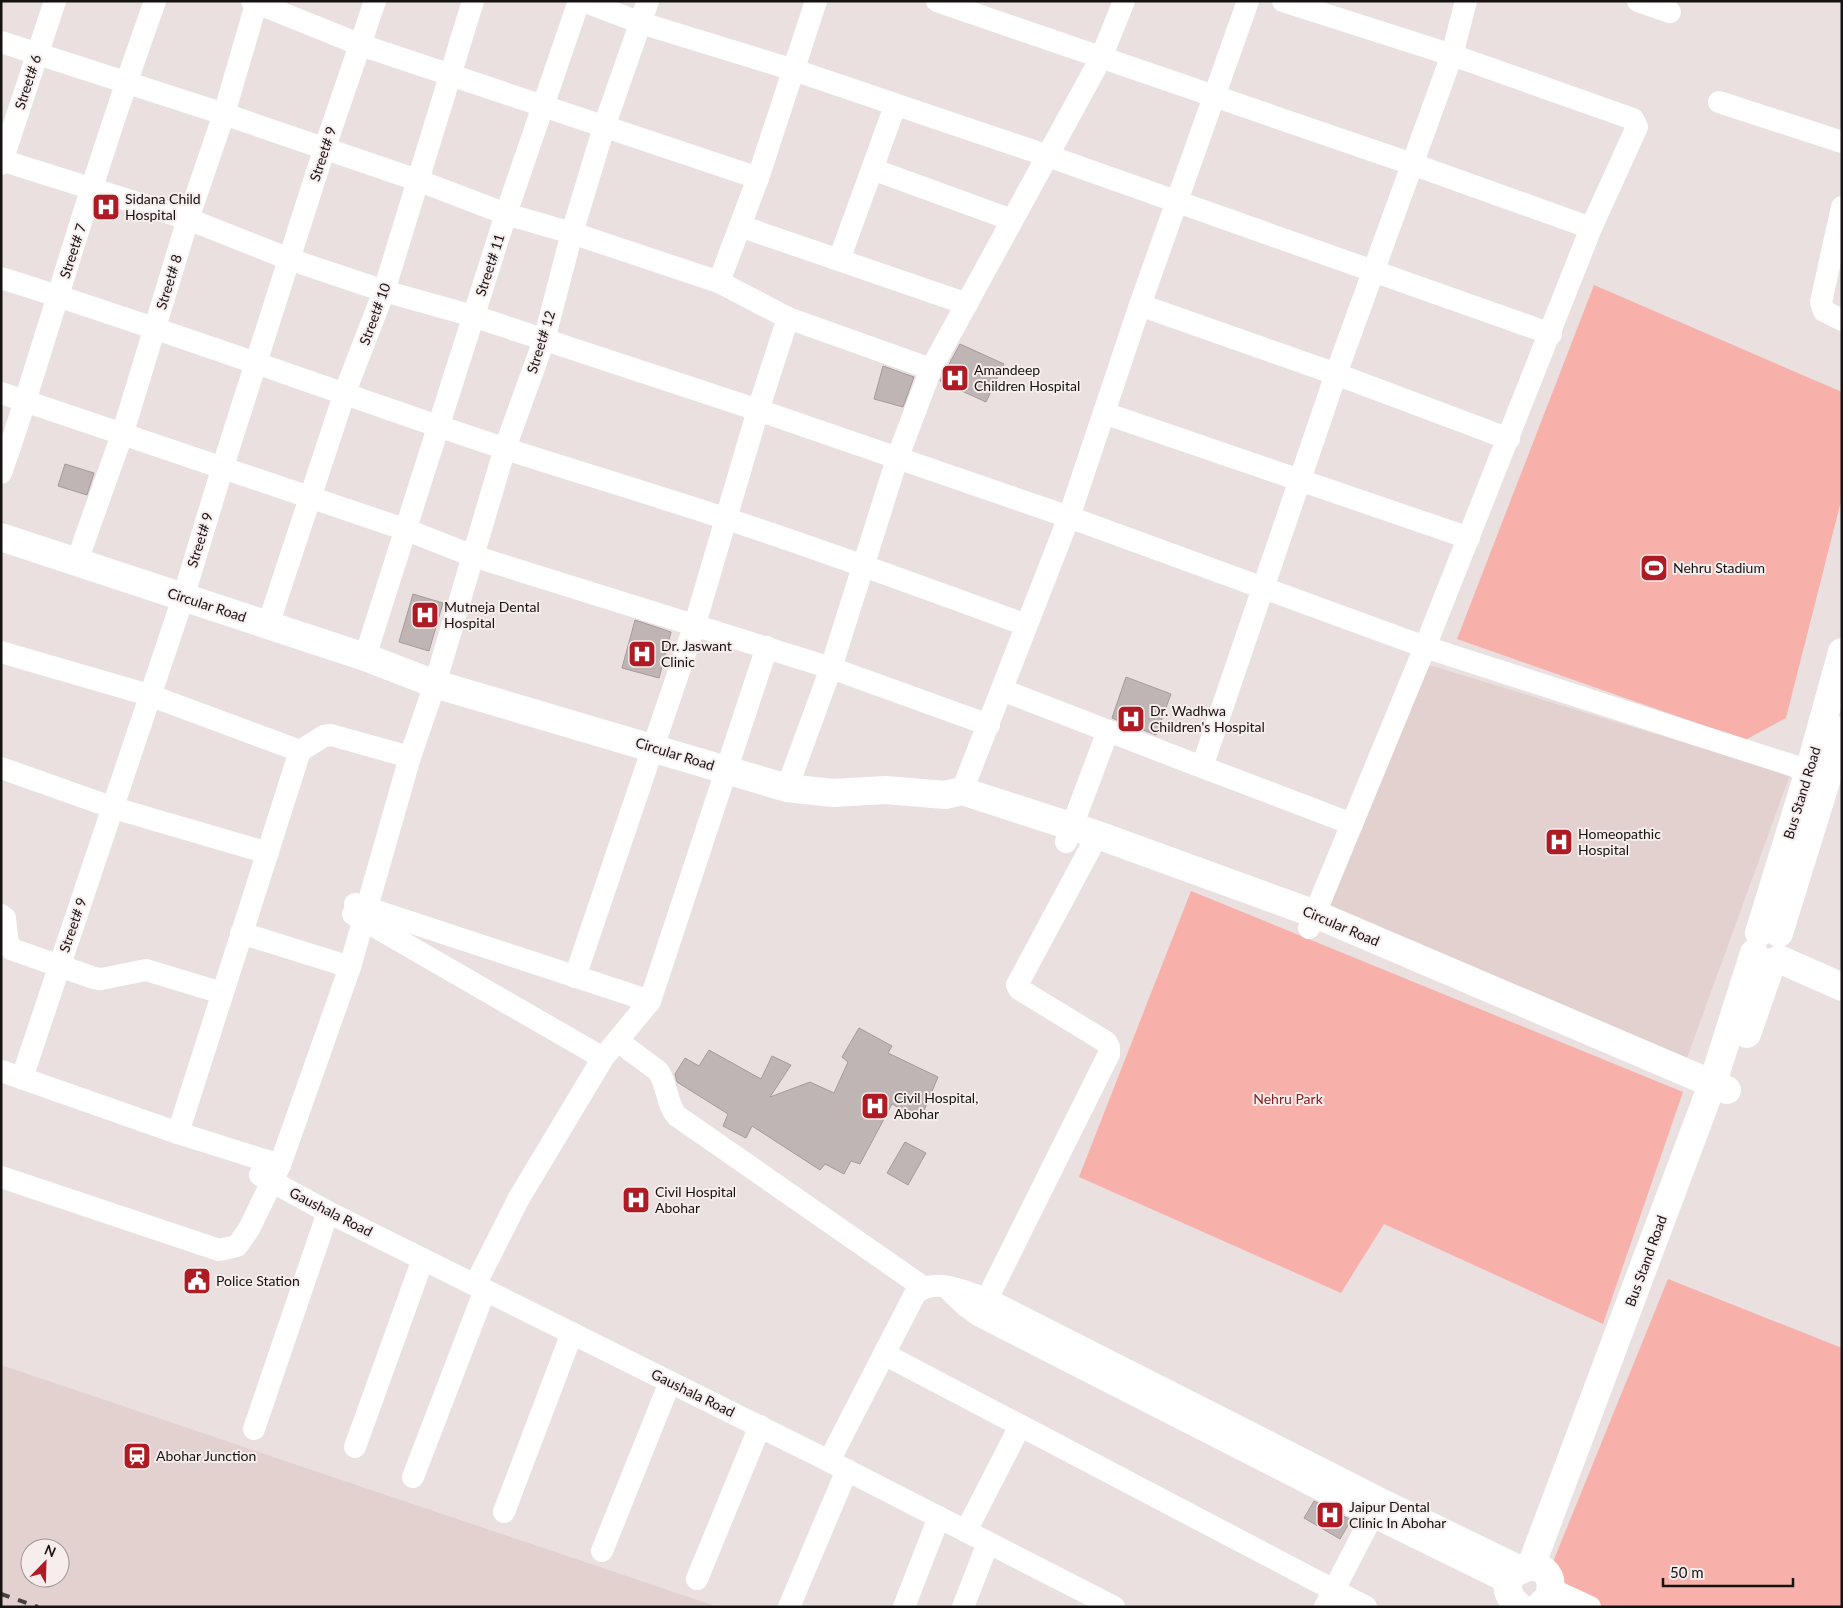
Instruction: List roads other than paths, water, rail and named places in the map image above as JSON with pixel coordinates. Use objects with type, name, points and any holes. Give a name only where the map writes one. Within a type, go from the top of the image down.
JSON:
[{"type":"main road","name":"Circular Road","points":[[1,537],[77,561],[180,606],[360,672],[386,677],[422,679]]},
{"type":"main road","name":"Circular Road","points":[[1,554],[180,606],[268,625],[365,657],[422,679],[787,788],[833,793],[886,790],[953,793],[957,804],[1076,839],[1312,921],[1717,1094]]},
{"type":"main road","name":"Bus Stand Road","points":[[1531,1592],[1606,1372],[1717,1094],[1771,948],[1819,774],[1842,652]]},
{"type":"main road","name":"Bus Stand Road","points":[[1819,774],[1842,730]]},
{"type":"main road","points":[[1771,948],[1842,971]]},
{"type":"main road","points":[[1771,948],[1842,987]]},
{"type":"street","name":"Street# 6","points":[[2,162],[55,1]]},
{"type":"street","name":"Street# 7","points":[[1,473],[27,401],[58,296],[126,84],[155,1]]},
{"type":"street","name":"Street# 9","points":[[12,1075],[58,966],[114,808],[324,150],[375,1]]},
{"type":"street","name":"Street# 10","points":[[268,625],[345,392],[384,291],[449,73],[473,1]]},
{"type":"street","name":"Street# 11","points":[[365,657],[407,530],[506,214],[579,1]]},
{"type":"street","points":[[583,1],[641,23],[794,70],[895,106],[1048,156],[1551,334]]},
{"type":"street","name":"Street# 12","points":[[269,1170],[343,964],[403,755],[422,679],[473,556],[505,448],[544,340],[572,233],[604,126],[648,1]]},
{"type":"street","points":[[719,282],[758,178],[816,1]]},
{"type":"street","points":[[937,1],[1412,164],[1591,228]]},
{"type":"street","points":[[787,788],[831,668],[897,459],[931,369],[1101,58],[1124,1]]},
{"type":"street","points":[[953,793],[989,725],[1069,517],[1140,305],[1248,1]]},
{"type":"street","points":[[1283,1],[1452,55],[1633,119],[1637,127],[1591,228],[1509,439],[1312,921]]},
{"type":"street","points":[[1202,767],[1298,481],[1452,55],[1466,1]]},
{"type":"street","points":[[1638,1],[1670,12]]},
{"type":"street","points":[[255,2],[361,45],[758,178]]},
{"type":"street","name":"Street# 8","points":[[77,561],[123,432],[188,219],[224,114],[255,2]]},
{"type":"street","points":[[1,42],[126,84],[224,114],[324,150],[417,180],[506,214],[572,233],[719,282],[788,318],[931,369]]},
{"type":"street","points":[[1719,102],[1842,142]]},
{"type":"street","points":[[839,260],[895,106]]},
{"type":"street","points":[[2,162],[188,219],[289,259],[384,291],[473,316],[758,410],[1069,517],[1425,647],[1819,774]]},
{"type":"street","points":[[872,169],[1012,220]]},
{"type":"street","points":[[1842,207],[1821,302],[1824,311],[1842,320]]},
{"type":"street","points":[[740,226],[966,304]]},
{"type":"street","points":[[1,278],[155,328],[255,364],[345,392],[505,448],[725,518],[1026,625]]},
{"type":"street","points":[[1140,305],[1336,374],[1509,439]]},
{"type":"street","points":[[575,977],[695,624],[725,518],[788,318]]},
{"type":"street","points":[[1,393],[223,466],[407,530],[473,556],[831,668],[989,725]]},
{"type":"street","points":[[1104,413],[1469,538]]},
{"type":"street","points":[[413,1477],[480,1287],[519,1198],[603,1058],[619,1042],[650,1001],[767,648]]},
{"type":"street","points":[[1,652],[149,695],[300,750]]},
{"type":"street","points":[[1002,690],[1352,824]]},
{"type":"street","points":[[988,1299],[1110,1054],[1106,1042],[1020,989],[1017,985],[1076,839],[1108,731]]},
{"type":"street","points":[[178,1133],[300,750],[324,736],[330,735],[403,755]]},
{"type":"street","points":[[1,768],[114,808],[268,853]]},
{"type":"street","points":[[359,911],[650,1001]]},
{"type":"street","points":[[359,911],[603,1058]]},
{"type":"street","points":[[1,915],[5,918],[9,946],[58,966],[101,979],[146,970],[222,993]]},
{"type":"street","points":[[241,933],[343,964]]},
{"type":"street","points":[[619,1042],[658,1071],[663,1078],[673,1111],[677,1116],[922,1287]]},
{"type":"street","name":"Gaushala Road","points":[[12,1075],[178,1133],[269,1170],[328,1212],[760,1426],[1114,1607]]},
{"type":"street","points":[[1,1163],[220,1235],[229,1233],[269,1170]]},
{"type":"street","points":[[1,1177],[219,1250],[237,1246],[249,1229],[269,1170]]},
{"type":"street","points":[[254,1429],[328,1212]]},
{"type":"street","points":[[355,1447],[423,1259]]},
{"type":"street","points":[[789,1607],[838,1466],[884,1354],[915,1294],[922,1287],[932,1284],[988,1299],[1531,1592],[1590,1607]]},
{"type":"street","points":[[947,1287],[966,1306],[980,1316],[1376,1508]]},
{"type":"street","points":[[504,1512],[572,1333]]},
{"type":"street","points":[[884,1354],[1020,1426],[1329,1599],[1366,1607]]},
{"type":"street","points":[[602,1551],[670,1382]]},
{"type":"street","points":[[697,1579],[760,1426]]},
{"type":"street","points":[[966,1531],[1020,1426]]},
{"type":"street","points":[[1329,1599],[1376,1508]]},
{"type":"street","points":[[904,1607],[939,1517]]},
{"type":"street","points":[[963,1607],[988,1543]]},
{"type":"railway","points":[[1,1594],[38,1607]]},
{"type":"place","name":"Sidana Child Hospital","points":[[106,207]]},
{"type":"place","name":"Amandeep Children Hospital","points":[[955,378]]},
{"type":"place","name":"Nehru Stadium","points":[[1654,568]]},
{"type":"place","name":"Mutneja Dental Hospital","points":[[425,615]]},
{"type":"place","name":"Dr. Jaswant Clinic","points":[[642,654]]},
{"type":"place","name":"Dr. Wadhwa Children's Hospital","points":[[1131,719]]},
{"type":"place","name":"Homeopathic Hospital","points":[[1559,842]]},
{"type":"place","name":"Civil Hospital, Abohar","points":[[875,1106]]},
{"type":"place","name":"Civil Hospital Abohar","points":[[636,1200]]},
{"type":"place","name":"Police Station","points":[[197,1281]]},
{"type":"place","name":"Abohar Junction","points":[[137,1456]]},
{"type":"place","name":"Jaipur Dental Clinic In Abohar","points":[[1330,1515]]},
{"type":"park label","name":"Nehru Park","points":[[1288,1099]]}]
